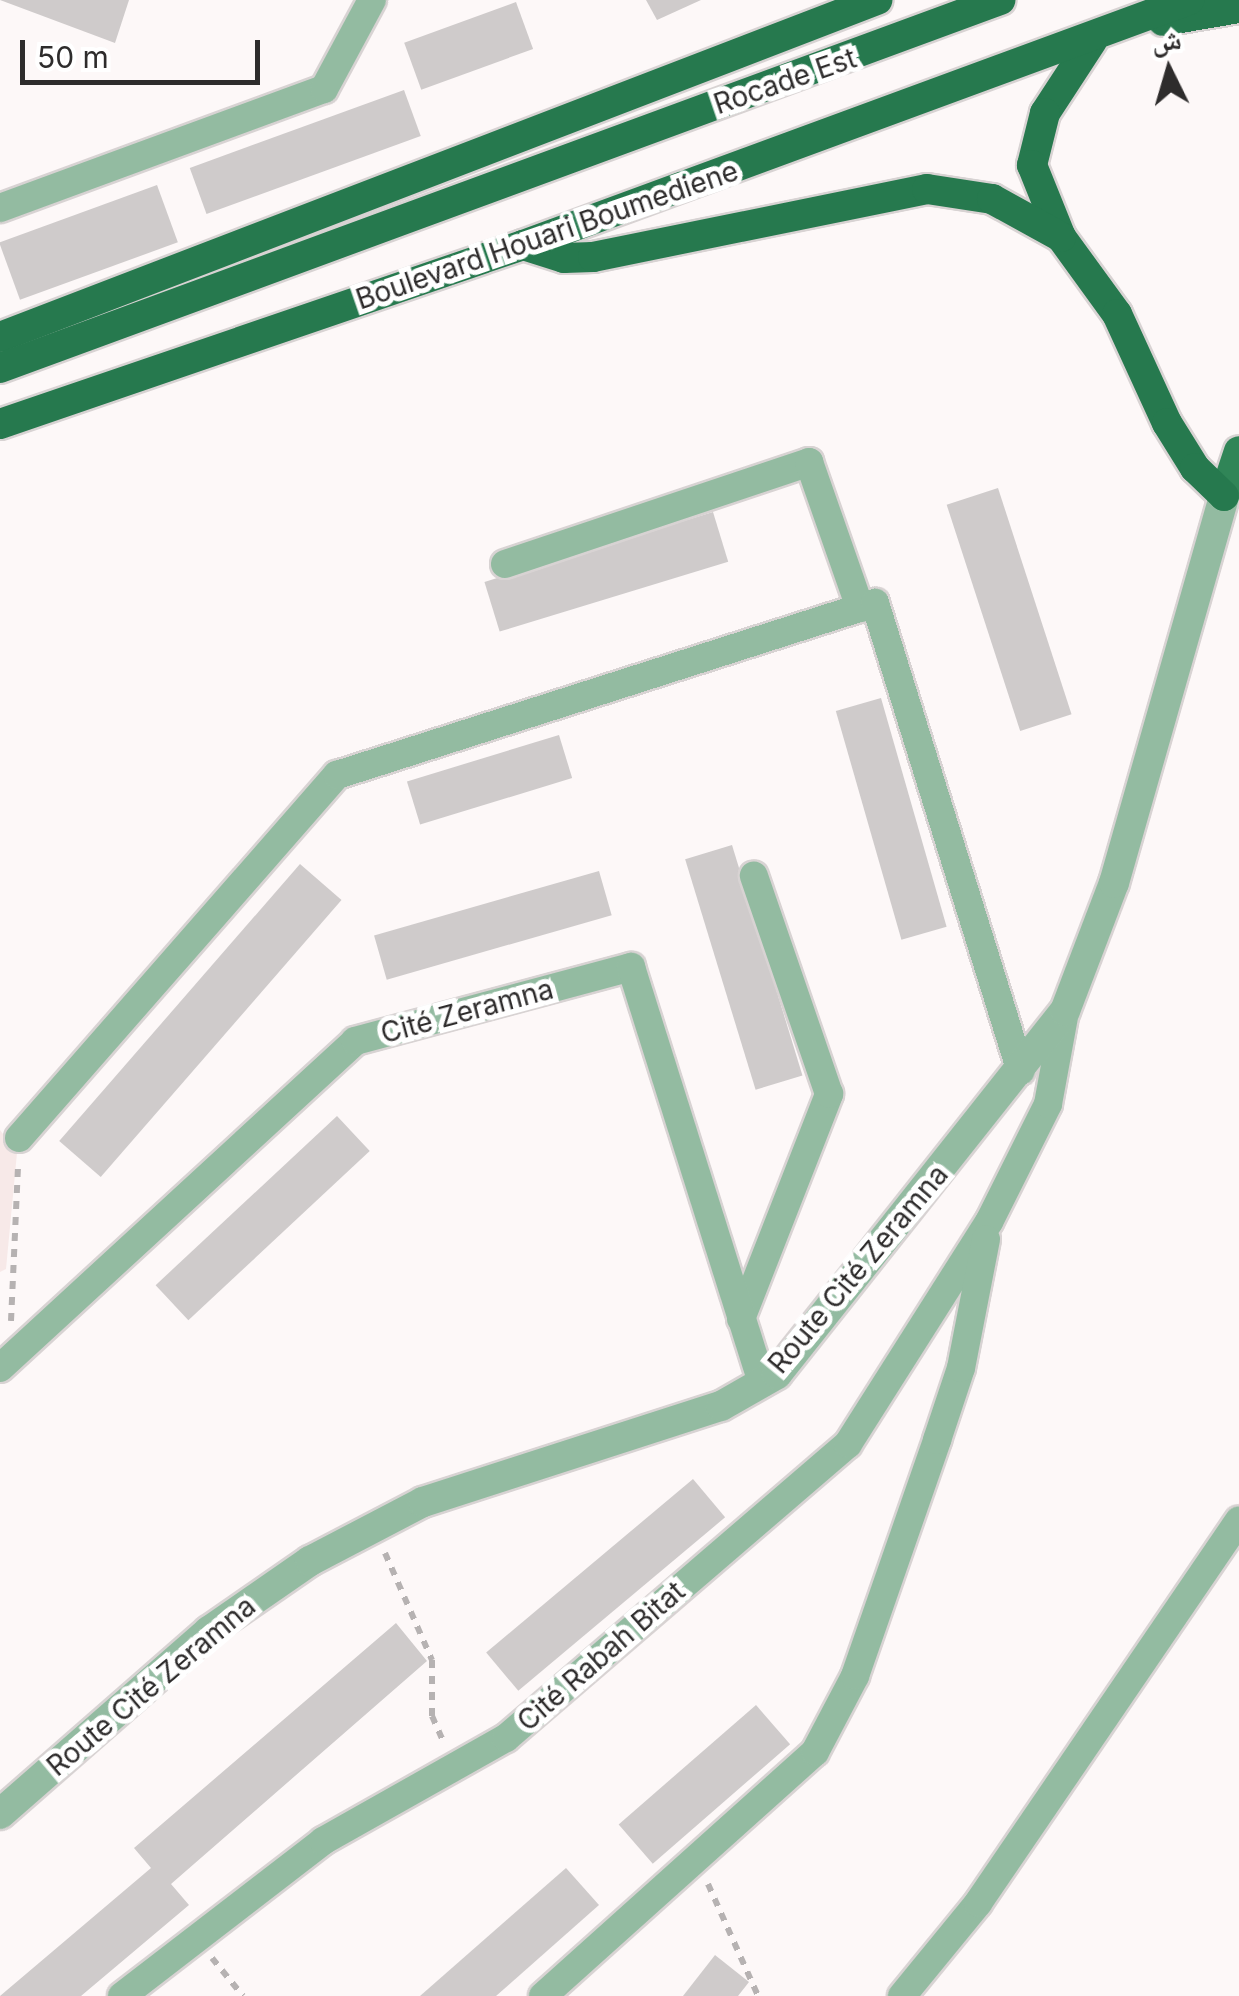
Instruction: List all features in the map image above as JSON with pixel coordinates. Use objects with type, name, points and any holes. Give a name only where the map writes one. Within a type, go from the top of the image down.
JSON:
[{"type":"highway","points":[[0,337],[878,0]]},
{"type":"highway","name":"Rocade Est","points":[[0,368],[1000,0]]},
{"type":"highway","points":[[1189,0],[1092,41],[1045,113],[1032,165],[1061,237],[1117,314],[1188,458],[1224,496]]},
{"type":"highway","points":[[1121,29],[1239,8]]},
{"type":"highway","name":"Boulevard Houari Boumediene","points":[[0,424],[523,245],[1092,41]]},
{"type":"highway","points":[[523,245],[564,258],[594,257],[927,189],[992,198],[1061,237]]},
{"type":"main road","name":"Route Cité Zeramna","points":[[1224,496],[1239,451]]},
{"type":"street","points":[[0,208],[324,89],[372,0]]},
{"type":"street","points":[[505,564],[809,462],[860,608]]},
{"type":"street","name":"Route Cité Zeramna","points":[[0,1814],[209,1630],[310,1561],[423,1502],[721,1406],[777,1374],[1021,1072],[1065,1011],[1120,865],[1224,496]]},
{"type":"street","points":[[20,1138],[337,775],[875,603],[1021,1072]]},
{"type":"street","points":[[741,1319],[829,1094],[754,876]]},
{"type":"street","name":"Cité Zeramna","points":[[4,1364],[355,1040],[631,967],[762,1383]]},
{"type":"street","name":"Cité Rabah Bitat","points":[[122,1996],[323,1841],[506,1738],[848,1444],[989,1222],[1048,1104],[1065,1011]]},
{"type":"street","name":"Cité Rabah Bitat","points":[[543,1996],[815,1752],[854,1676],[955,1386],[989,1222]]},
{"type":"street","points":[[902,1996],[978,1903],[1239,1520]]},
{"type":"path","points":[[4,1364],[20,1138]]},
{"type":"path","points":[[384,1552],[432,1660],[432,1716],[446,1749]]},
{"type":"path","points":[[716,1907],[755,1978],[758,1996]]},
{"type":"path","points":[[208,1954],[242,1996]]},
{"type":"shaded area","points":[[0,1130],[17,1153],[6,1269],[0,1272]]},
{"type":"building","points":[[0,0],[129,0],[115,43]]},
{"type":"building","points":[[646,0],[701,0],[657,20]]},
{"type":"building","points":[[516,2],[533,49],[421,90],[404,43]]},
{"type":"building","points":[[404,90],[421,136],[207,214],[190,168]]},
{"type":"building","points":[[157,185],[178,242],[20,300],[0,242]]},
{"type":"building","points":[[998,488],[1072,714],[1020,731],[947,505]]},
{"type":"building","points":[[713,512],[728,562],[500,632],[484,582]]},
{"type":"building","points":[[881,698],[947,927],[901,940],[836,711]]},
{"type":"building","points":[[559,735],[572,778],[420,825],[407,781]]},
{"type":"building","points":[[732,845],[802,1075],[756,1090],[685,859]]},
{"type":"building","points":[[300,864],[342,900],[101,1177],[59,1141]]},
{"type":"building","points":[[599,871],[612,915],[387,980],[374,935]]},
{"type":"building","points":[[337,1116],[370,1151],[188,1320],[156,1285]]},
{"type":"building","points":[[693,1479],[725,1517],[518,1691],[486,1653]]},
{"type":"building","points":[[396,1623],[427,1661],[171,1884],[189,1905],[81,1996],[0,1996],[151,1868],[134,1848]]},
{"type":"building","points":[[756,1705],[790,1744],[653,1864],[619,1824]]},
{"type":"building","points":[[566,1868],[599,1905],[496,1996],[420,1996]]},
{"type":"building","points":[[715,1955],[749,1982],[738,1996],[683,1996]]}]
